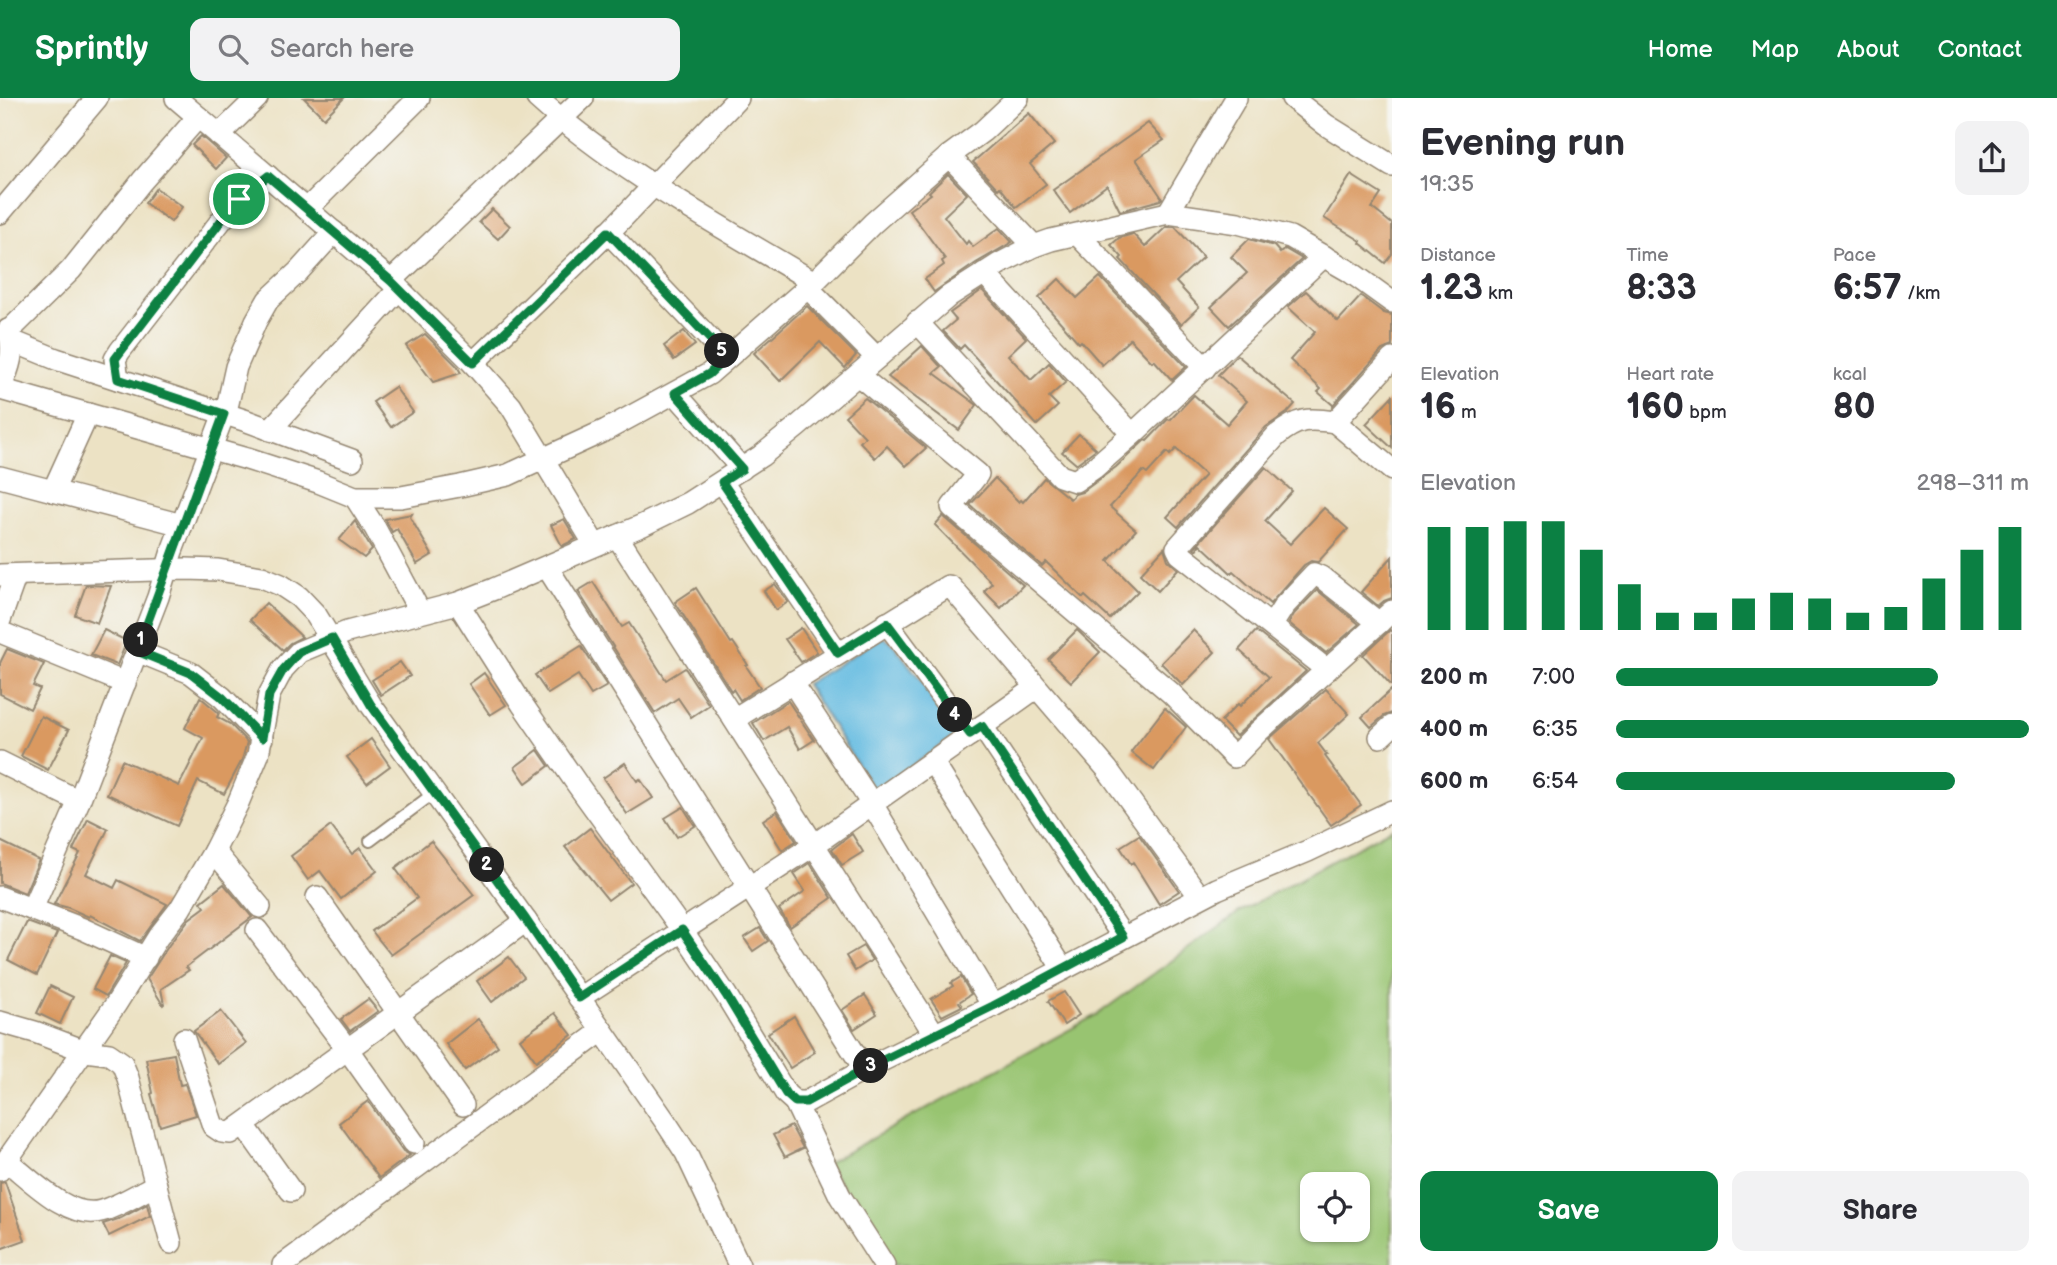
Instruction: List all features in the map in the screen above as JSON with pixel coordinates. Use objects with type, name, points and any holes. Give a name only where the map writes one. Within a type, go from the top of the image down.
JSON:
[{"type":"street","points":[[0,213],[97,98]]},
{"type":"street","points":[[176,98],[395,285],[473,363],[511,406],[595,545]]},
{"type":"street","points":[[219,135],[257,98]]},
{"type":"street","points":[[307,209],[419,98]]},
{"type":"street","points":[[537,98],[561,120],[654,186],[810,284],[877,358]]},
{"type":"street","points":[[270,430],[395,285],[583,98]]},
{"type":"street","points":[[473,363],[654,186],[738,98]]},
{"type":"street","points":[[7,331],[11,364],[0,388],[210,448],[318,482],[355,497],[401,497],[508,475],[606,430],[709,374],[810,284],[873,223],[949,156],[984,131],[1018,98]]},
{"type":"street","points":[[1168,213],[1236,98]]},
{"type":"street","points":[[1292,98],[1326,125],[1392,166]]},
{"type":"street","points":[[7,331],[71,270],[142,181],[198,117]]},
{"type":"street","points":[[949,156],[1034,246]]},
{"type":"street","points":[[118,379],[115,359],[120,351],[231,208],[268,176]]},
{"type":"street","points":[[156,1185],[100,1212],[87,1213],[72,1209],[3,1166],[85,1051],[180,909],[214,851],[258,755],[269,695],[283,670],[299,652],[332,638],[458,603],[547,568],[688,503],[742,469],[799,426],[949,296],[984,273],[1034,246],[1051,240],[1168,213],[1238,223],[1290,237],[1349,271],[1392,302]]},
{"type":"street","points":[[32,909],[79,801],[125,683],[224,414],[236,367],[256,321],[268,300],[334,232]]},
{"type":"street","points":[[608,232],[727,357]]},
{"type":"street","points":[[1078,235],[1205,368]]},
{"type":"street","points":[[917,322],[1060,476],[1074,481],[1094,468],[1132,434],[1324,256]]},
{"type":"street","points":[[984,273],[1132,434]]},
{"type":"street","points":[[7,331],[56,359],[224,414],[352,460]]},
{"type":"street","points":[[1335,422],[1392,359]]},
{"type":"street","points":[[858,375],[978,474],[952,507],[1171,693],[1234,757],[1258,731],[1385,617],[1314,574],[1284,606],[1272,625]]},
{"type":"street","points":[[675,393],[742,469]]},
{"type":"street","points":[[52,491],[88,414]]},
{"type":"street","points":[[1327,670],[1180,554],[1177,548],[1252,462],[1289,425],[1300,420],[1335,422],[1392,470]]},
{"type":"street","points":[[0,477],[182,525]]},
{"type":"street","points":[[722,482],[838,653]]},
{"type":"street","points":[[355,497],[375,528],[420,612]]},
{"type":"street","points":[[617,536],[936,1035]]},
{"type":"street","points":[[547,568],[865,1070]]},
{"type":"street","points":[[0,620],[8,575],[167,569],[218,570],[262,577],[299,597],[316,615],[371,705],[526,920],[686,1153],[739,1265]]},
{"type":"street","points":[[734,719],[887,623],[948,586],[951,587],[1107,769],[1200,897]]},
{"type":"street","points":[[458,603],[522,704],[682,930],[726,995],[786,1094],[795,1102],[839,1196],[884,1265]]},
{"type":"street","points":[[887,623],[976,730],[1123,937]]},
{"type":"street","points":[[0,632],[125,683]]},
{"type":"street","points":[[137,651],[191,673],[222,697],[262,738]]},
{"type":"street","points":[[792,682],[872,804],[993,1006]]},
{"type":"street","points":[[579,998],[814,845],[1036,688]]},
{"type":"street","points":[[932,761],[1062,969]]},
{"type":"street","points":[[0,762],[79,801]]},
{"type":"street","points":[[795,1102],[806,1102],[1200,897],[1308,851],[1392,811]]},
{"type":"street","points":[[214,851],[260,907]]},
{"type":"street","points":[[0,897],[146,958]]},
{"type":"street","points":[[317,897],[463,1105]]},
{"type":"street","points":[[184,1039],[213,1126],[222,1132],[231,1133],[526,920]]},
{"type":"street","points":[[257,930],[414,1143]]},
{"type":"street","points":[[0,1022],[85,1051],[109,1054],[121,1063],[128,1078],[172,1243]]},
{"type":"street","points":[[283,1265],[603,1031]]},
{"type":"street","points":[[244,1125],[291,1191]]},
{"type":"lane","points":[[370,841],[434,793]]},
{"type":"green space","points":[[1392,828],[1392,1265],[894,1265],[827,1163],[1098,1014],[1239,912]]},
{"type":"water","points":[[883,637],[892,643],[961,732],[877,790],[873,789],[806,684]]},
{"type":"building","points":[[304,98],[344,98],[324,118]]},
{"type":"building","points":[[1029,113],[1054,144],[1030,164],[1046,184],[1016,207],[1000,187],[998,189],[973,162]]},
{"type":"building","points":[[1148,123],[1164,140],[1136,159],[1162,198],[1120,211],[1107,185],[1070,213],[1053,190]]},
{"type":"building","points":[[201,136],[226,158],[216,169],[192,145]]},
{"type":"building","points":[[948,174],[967,194],[944,216],[966,244],[968,241],[973,247],[999,228],[1012,242],[934,292],[925,279],[944,265],[942,261],[945,259],[909,210],[931,194],[929,192]]},
{"type":"building","points":[[1351,175],[1381,194],[1372,208],[1392,224],[1392,254],[1385,263],[1360,243],[1361,241],[1324,218]]},
{"type":"building","points":[[156,188],[182,207],[171,222],[145,203]]},
{"type":"building","points":[[492,209],[510,226],[498,239],[479,222]]},
{"type":"building","points":[[1166,227],[1175,227],[1203,257],[1176,282],[1199,307],[1181,324],[1120,259],[1122,257],[1111,245],[1119,238],[1133,234],[1145,247]]},
{"type":"building","points":[[1249,239],[1274,246],[1280,253],[1285,249],[1302,259],[1229,326],[1211,307],[1247,273],[1231,257]]},
{"type":"building","points":[[1100,277],[1186,367],[1172,380],[1130,339],[1102,365],[1039,298],[1059,279],[1077,298]]},
{"type":"building","points":[[982,290],[1026,338],[1008,355],[1031,380],[1049,363],[1066,382],[1049,397],[1058,406],[1037,425],[964,345],[960,349],[943,331],[956,320],[950,313]]},
{"type":"building","points":[[1306,291],[1338,321],[1361,296],[1384,313],[1392,315],[1392,346],[1382,350],[1333,405],[1318,392],[1321,389],[1290,360],[1315,332],[1288,307]]},
{"type":"building","points":[[807,306],[856,355],[845,368],[820,342],[780,381],[754,353]]},
{"type":"building","points":[[684,331],[695,345],[674,360],[664,346]]},
{"type":"building","points":[[425,334],[461,373],[433,382],[406,346]]},
{"type":"building","points":[[922,346],[941,367],[934,373],[977,405],[959,430],[888,377]]},
{"type":"building","points":[[1237,355],[1295,404],[1266,427],[1178,527],[1167,517],[1205,475],[1176,449],[1170,455],[1167,452],[1147,474],[1143,471],[1110,507],[1136,530],[1108,561],[1138,591],[1110,619],[1085,596],[1083,598],[1046,562],[1042,566],[970,505],[995,478],[1019,502],[1023,502],[1044,478],[1070,499],[1116,467],[1147,441],[1194,395],[1227,424],[1247,401],[1218,375]]},
{"type":"building","points":[[395,387],[413,412],[391,427],[373,402]]},
{"type":"building","points":[[1392,396],[1392,448],[1366,424]]},
{"type":"building","points":[[865,398],[926,448],[906,466],[887,446],[875,458],[860,442],[865,437],[845,416]]},
{"type":"building","points":[[1079,434],[1096,449],[1076,464],[1062,452]]},
{"type":"building","points":[[1266,467],[1292,491],[1265,521],[1290,544],[1324,508],[1348,529],[1318,562],[1311,561],[1304,565],[1270,604],[1200,544],[1196,550],[1194,548]]},
{"type":"building","points":[[412,514],[410,517],[432,555],[417,564],[397,529],[392,532],[385,519]]},
{"type":"building","points":[[943,516],[1023,585],[1001,608],[984,591],[992,583],[935,525]]},
{"type":"building","points":[[564,519],[576,539],[562,546],[551,525]]},
{"type":"building","points":[[355,521],[372,550],[364,558],[339,540]]},
{"type":"building","points":[[1164,548],[1168,560],[1178,569],[1158,591],[1140,574]]},
{"type":"building","points":[[1392,557],[1392,598],[1378,606],[1361,592]]},
{"type":"building","points":[[593,582],[622,627],[629,623],[666,680],[685,668],[709,705],[691,717],[678,698],[655,713],[578,591]]},
{"type":"building","points":[[775,584],[788,602],[776,610],[764,591]]},
{"type":"building","points":[[86,585],[111,586],[97,623],[75,615]]},
{"type":"building","points":[[696,588],[760,687],[740,700],[733,689],[731,691],[675,602]]},
{"type":"building","points":[[1317,590],[1359,624],[1326,653],[1289,623]]},
{"type":"building","points":[[266,603],[302,637],[283,650],[250,620]]},
{"type":"building","points":[[801,628],[817,652],[801,662],[785,639]]},
{"type":"building","points":[[104,630],[127,641],[117,665],[91,655]]},
{"type":"building","points":[[1077,630],[1100,652],[1071,682],[1048,659]]},
{"type":"building","points":[[1193,630],[1215,652],[1183,685],[1161,663]]},
{"type":"building","points":[[1390,630],[1392,632],[1392,686],[1363,655]]},
{"type":"building","points":[[1256,631],[1306,671],[1236,736],[1221,721],[1269,677],[1239,650]]},
{"type":"building","points":[[581,646],[607,686],[591,695],[578,675],[548,694],[535,675]]},
{"type":"building","points":[[7,649],[44,664],[33,686],[40,689],[30,709],[0,694],[0,663]]},
{"type":"building","points":[[400,662],[410,676],[381,695],[372,680]]},
{"type":"building","points":[[484,673],[506,705],[490,715],[469,684]]},
{"type":"building","points":[[1326,689],[1349,714],[1318,743],[1361,805],[1331,825],[1269,739]]},
{"type":"building","points":[[1392,689],[1392,713],[1371,727],[1362,717]]},
{"type":"building","points":[[200,697],[219,713],[217,717],[230,724],[247,742],[242,760],[224,794],[198,781],[177,826],[107,794],[122,760],[179,786],[203,738],[185,728]]},
{"type":"building","points":[[788,701],[814,740],[800,749],[787,727],[764,741],[753,723]]},
{"type":"building","points":[[1165,708],[1186,727],[1154,770],[1131,752]]},
{"type":"building","points":[[41,716],[69,730],[48,770],[21,756]]},
{"type":"building","points":[[371,739],[390,766],[367,783],[347,757]]},
{"type":"building","points":[[538,750],[549,766],[526,783],[515,767]]},
{"type":"building","points":[[625,763],[653,798],[627,814],[603,778]]},
{"type":"building","points":[[683,807],[695,826],[677,837],[665,818]]},
{"type":"building","points":[[777,811],[796,841],[782,850],[763,820]]},
{"type":"building","points":[[88,819],[108,829],[86,874],[114,888],[118,880],[167,904],[140,941],[90,915],[89,917],[54,904],[80,853],[73,850]]},
{"type":"building","points":[[331,826],[352,854],[360,848],[377,871],[341,899],[320,871],[308,880],[291,856]]},
{"type":"building","points":[[590,828],[631,883],[608,900],[565,847]]},
{"type":"building","points":[[852,834],[863,852],[842,865],[832,849]]},
{"type":"building","points":[[1139,835],[1179,891],[1159,904],[1133,862],[1131,864],[1120,847]]},
{"type":"building","points":[[0,841],[39,860],[25,893],[0,883]]},
{"type":"building","points":[[431,841],[474,895],[391,955],[372,931],[417,898],[395,868]]},
{"type":"building","points":[[810,863],[832,898],[790,927],[779,909],[805,891],[794,874]]},
{"type":"building","points":[[224,884],[252,917],[186,967],[189,970],[161,989],[163,1005],[147,979],[189,919],[205,907],[201,902]]},
{"type":"building","points":[[27,922],[57,933],[37,975],[8,960]]},
{"type":"building","points":[[760,928],[768,941],[753,951],[744,938]]},
{"type":"building","points":[[863,946],[872,960],[855,971],[846,956]]},
{"type":"building","points":[[110,956],[126,963],[106,996],[93,989]]},
{"type":"building","points":[[509,957],[524,977],[492,1002],[477,981]]},
{"type":"building","points":[[961,977],[971,994],[959,1002],[962,1006],[942,1016],[931,999],[953,986],[951,983]]},
{"type":"building","points":[[50,986],[73,997],[60,1024],[37,1013]]},
{"type":"building","points":[[1064,992],[1079,1015],[1064,1025],[1048,1001]]},
{"type":"building","points":[[865,995],[877,1014],[854,1029],[842,1010]]},
{"type":"building","points":[[368,999],[378,1011],[350,1031],[341,1019]]},
{"type":"building","points":[[221,1011],[246,1043],[218,1064],[194,1031]]},
{"type":"building","points":[[555,1013],[572,1035],[536,1061],[520,1039]]},
{"type":"building","points":[[794,1016],[815,1052],[790,1068],[768,1033]]},
{"type":"building","points":[[478,1019],[498,1046],[465,1070],[446,1044]]},
{"type":"building","points":[[174,1054],[180,1085],[185,1084],[196,1115],[160,1126],[151,1094],[153,1093],[146,1059]]},
{"type":"building","points":[[368,1101],[403,1151],[410,1155],[379,1178],[339,1123]]},
{"type":"building","points":[[791,1126],[803,1148],[785,1157],[773,1135]]},
{"type":"building","points":[[5,1182],[25,1240],[0,1249],[0,1183]]},
{"type":"building","points":[[147,1204],[150,1216],[109,1236],[103,1224]]},
{"type":"route","points":[[268,176],[391,281],[473,363],[608,232],[727,357],[709,374],[675,393],[742,469],[722,482],[838,653],[887,623],[970,734],[982,726],[1123,937],[806,1102],[795,1102],[786,1094],[726,995],[682,930],[579,998],[424,776],[371,705],[332,638],[299,652],[283,670],[269,695],[262,738],[222,697],[191,673],[137,651],[224,414],[118,379],[115,359],[239,199],[268,176]]}]
